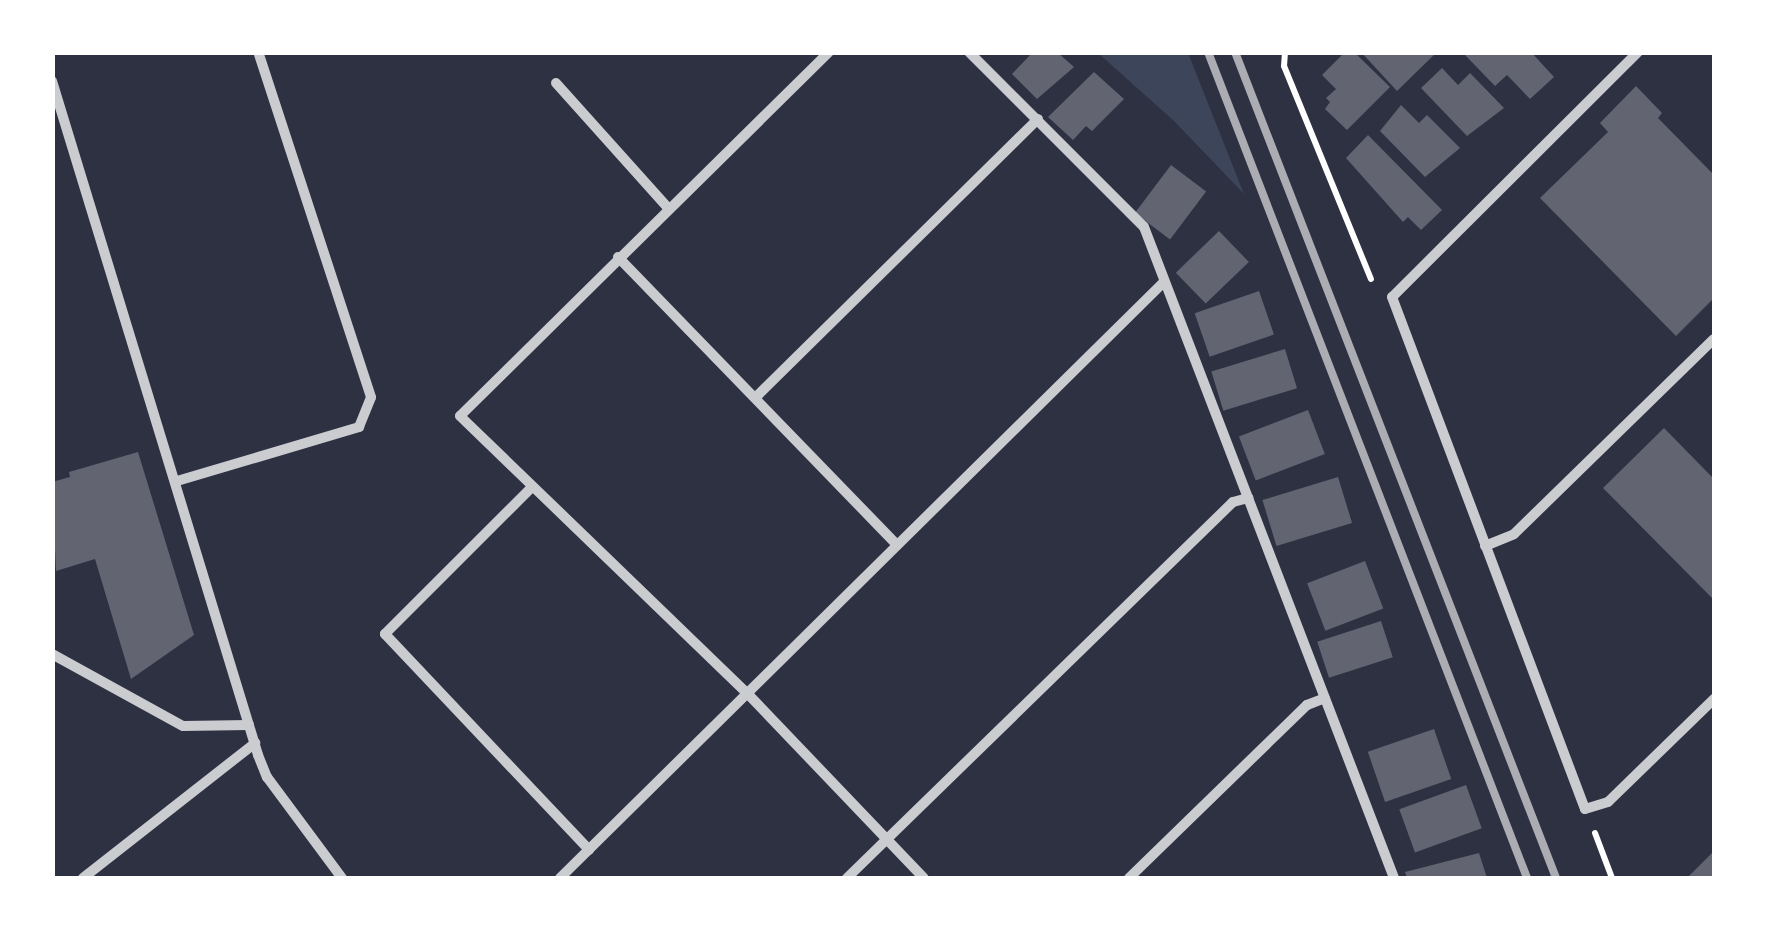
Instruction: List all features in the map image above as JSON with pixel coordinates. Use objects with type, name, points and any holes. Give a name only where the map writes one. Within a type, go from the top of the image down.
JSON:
[{"type":"street","points":[[177,481],[360,427],[371,397],[258,52]]},
{"type":"street","points":[[829,52],[460,416],[746,692],[924,878]]},
{"type":"street","points":[[969,52],[1144,227],[1394,878]]},
{"type":"street","points":[[1638,52],[1392,297],[1586,809],[1608,802],[1714,700]]},
{"type":"street","points":[[52,81],[58,122],[177,481],[254,743],[267,777],[342,878]]},
{"type":"street","points":[[556,83],[668,208]]},
{"type":"street","points":[[756,397],[1038,119]]},
{"type":"street","points":[[618,257],[898,545]]},
{"type":"street","points":[[560,878],[1163,283]]},
{"type":"street","points":[[1485,546],[1514,534],[1714,339]]},
{"type":"street","points":[[532,487],[384,634],[589,850]]},
{"type":"street","points":[[847,878],[1232,502],[1248,498]]},
{"type":"street","points":[[52,654],[183,726],[250,726]]},
{"type":"street","points":[[1129,878],[1307,705],[1325,698]]},
{"type":"street","points":[[83,878],[254,743]]},
{"type":"path","points":[[1285,52],[1284,66],[1373,282],[1392,297]]},
{"type":"path","points":[[1586,809],[1612,878]]},
{"type":"shaded area","points":[[1098,53],[1188,53],[1244,194],[1174,121]]},
{"type":"building","points":[[1033,52],[1057,52],[1074,67],[1037,99],[1012,74]]},
{"type":"building","points":[[1345,52],[1354,52],[1390,87],[1347,130],[1325,109],[1330,102],[1326,98],[1336,89],[1322,75]]},
{"type":"building","points":[[1361,52],[1437,52],[1397,91]]},
{"type":"building","points":[[1531,52],[1554,77],[1530,99],[1507,75],[1495,86],[1465,55]]},
{"type":"building","points":[[1442,68],[1458,85],[1470,73],[1504,108],[1467,136],[1421,88]]},
{"type":"building","points":[[1094,72],[1124,99],[1092,131],[1086,126],[1073,140],[1048,117]]},
{"type":"building","points":[[1636,86],[1662,113],[1658,118],[1714,175],[1714,298],[1676,336],[1540,198],[1608,132],[1600,123]]},
{"type":"building","points":[[1401,105],[1419,123],[1427,115],[1460,148],[1425,177],[1380,131]]},
{"type":"building","points":[[1368,135],[1442,210],[1421,230],[1408,217],[1403,222],[1346,158]]},
{"type":"building","points":[[1171,165],[1206,191],[1170,239],[1135,213]]},
{"type":"building","points":[[1219,231],[1249,262],[1206,304],[1176,273]]},
{"type":"building","points":[[1259,291],[1274,334],[1210,357],[1195,313]]},
{"type":"building","points":[[1285,349],[1297,388],[1223,411],[1211,372]]},
{"type":"building","points":[[1308,410],[1325,454],[1256,480],[1239,437]]},
{"type":"building","points":[[1664,428],[1714,479],[1714,600],[1603,488]]},
{"type":"building","points":[[138,452],[194,635],[131,679],[95,559],[56,571],[52,482],[70,477],[69,472]]},
{"type":"building","points":[[1338,477],[1352,523],[1276,546],[1262,500]]},
{"type":"building","points":[[1365,561],[1383,609],[1325,631],[1307,583]]},
{"type":"building","points":[[1381,621],[1393,657],[1329,678],[1317,642]]},
{"type":"building","points":[[1434,729],[1451,779],[1385,802],[1368,752]]},
{"type":"building","points":[[1466,785],[1482,828],[1415,853],[1399,809]]},
{"type":"building","points":[[1714,851],[1714,878],[1687,878]]},
{"type":"building","points":[[1479,853],[1487,878],[1407,878],[1405,872]]},
{"type":"railway","points":[[1208,52],[1527,878]]},
{"type":"railway","points":[[1235,52],[1556,878]]}]
